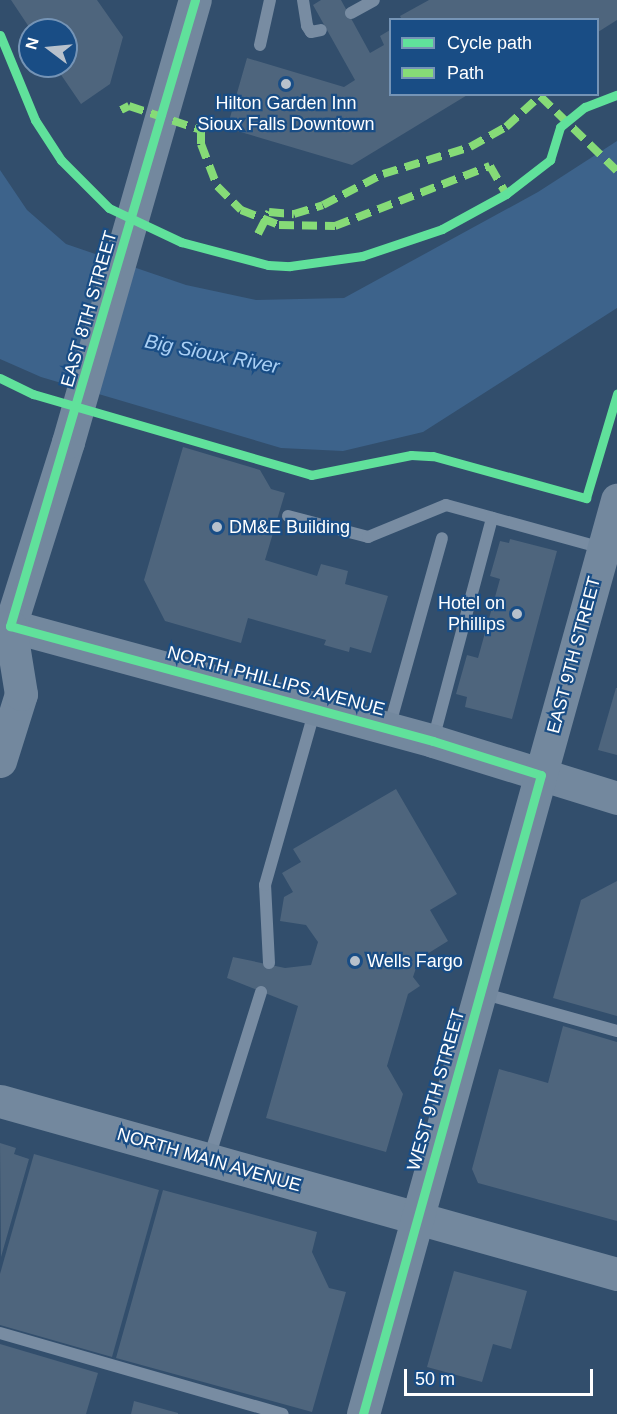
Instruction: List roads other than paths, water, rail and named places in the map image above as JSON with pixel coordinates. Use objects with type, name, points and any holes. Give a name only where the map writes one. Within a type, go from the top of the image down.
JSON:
[{"type":"street","name":"EAST 8TH STREET","points":[[3,630],[68,442],[195,0]]},
{"type":"street","name":"EAST 9TH STREET","points":[[541,775],[617,500]]},
{"type":"street","name":"NORTH PHILLIPS AVENUE","points":[[3,630],[433,741],[617,798]]},
{"type":"street","points":[[0,761],[21,694],[3,630]]},
{"type":"street","name":"WEST 9TH STREET","points":[[363,1414],[541,775]]},
{"type":"street","name":"NORTH MAIN AVENUE","points":[[0,1101],[617,1274]]},
{"type":"lane","points":[[260,45],[270,0]]},
{"type":"lane","points":[[303,0],[307,26],[311,32],[321,30]]},
{"type":"lane","points":[[351,13],[374,0]]},
{"type":"lane","points":[[288,516],[368,537],[446,505],[603,548]]},
{"type":"lane","points":[[433,741],[492,518]]},
{"type":"lane","points":[[389,729],[442,538]]},
{"type":"lane","points":[[269,963],[265,885],[315,709]]},
{"type":"lane","points":[[209,1160],[261,992]]},
{"type":"lane","points":[[480,993],[617,1031]]},
{"type":"lane","points":[[0,1333],[283,1414]]},
{"type":"water","name":"Big Sioux River","points":[[617,141],[617,308],[423,432],[343,451],[281,448],[41,377],[0,359],[0,170],[27,210],[66,244],[186,285],[256,300],[344,298],[538,192]]},
{"type":"place","name":"Hilton Garden Inn Sioux Falls Downtown","points":[[286,84]]},
{"type":"place","name":"DM&E Building","points":[[217,527]]},
{"type":"place","name":"Hotel on Phillips","points":[[517,614]]},
{"type":"place","name":"Wells Fargo","points":[[355,961]]}]
